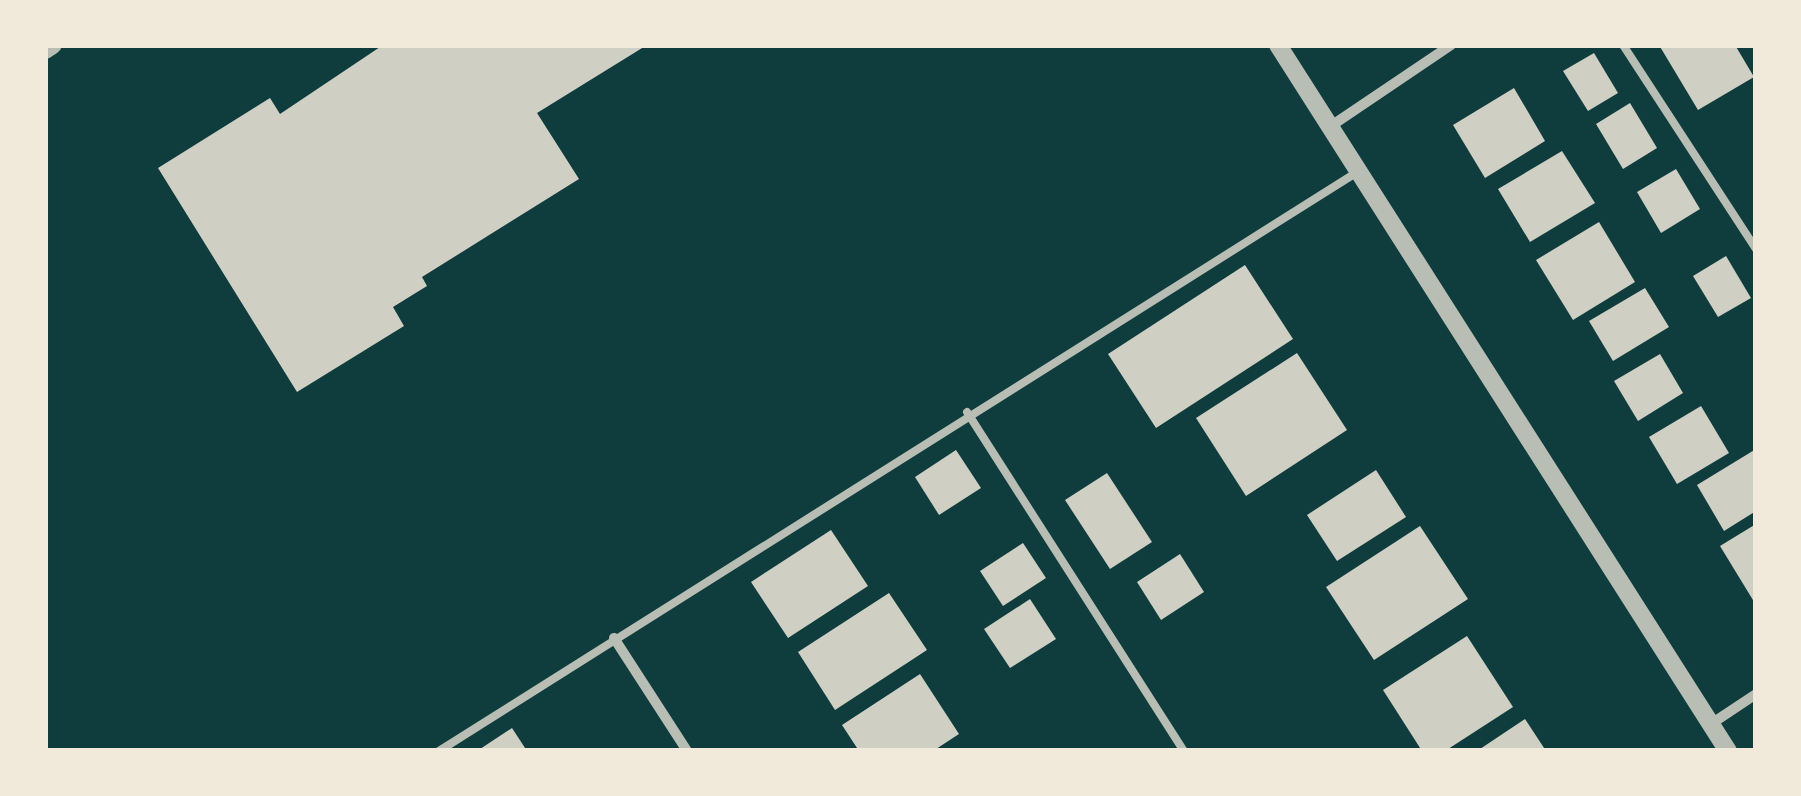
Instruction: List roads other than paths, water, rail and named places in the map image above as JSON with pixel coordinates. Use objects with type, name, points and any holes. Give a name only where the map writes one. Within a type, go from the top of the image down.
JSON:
[{"type":"street","points":[[45,50],[53,45]]},
{"type":"street","points":[[1278,45],[1728,751]]},
{"type":"street","points":[[1331,126],[1451,45]]},
{"type":"street","points":[[614,638],[687,751]]},
{"type":"street","points":[[1711,724],[1756,694]]},
{"type":"lane","points":[[1623,45],[1756,248]]},
{"type":"lane","points":[[439,751],[966,412],[1360,171]]},
{"type":"lane","points":[[966,412],[1184,751]]}]
